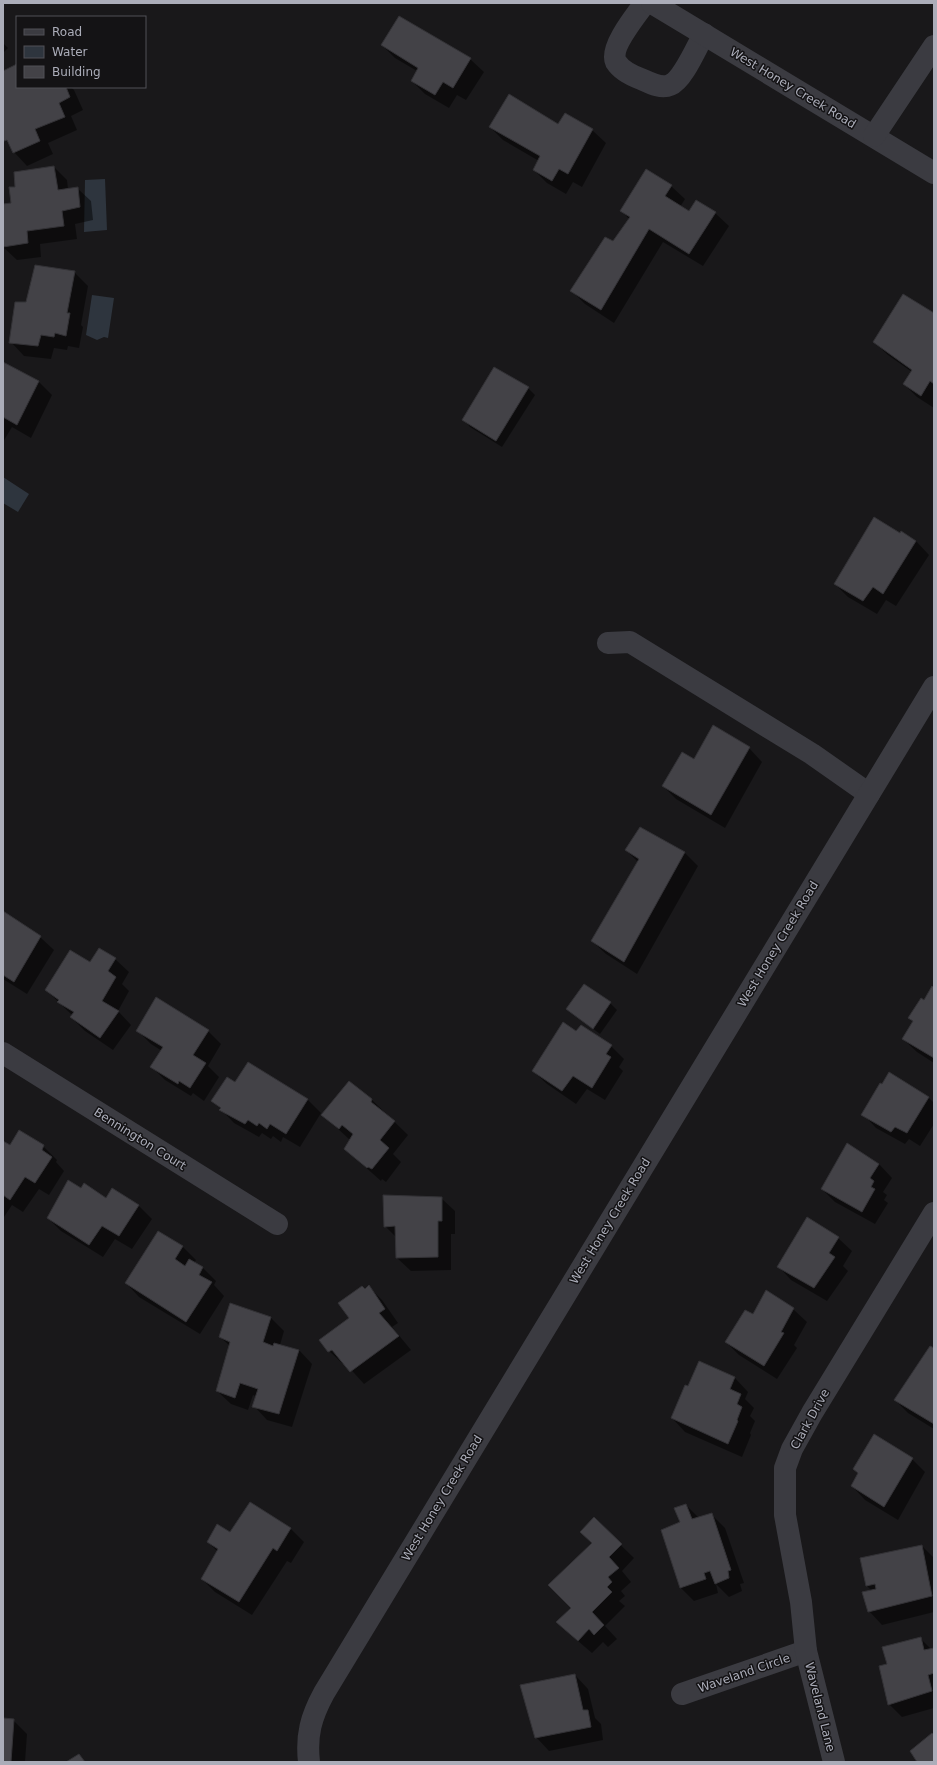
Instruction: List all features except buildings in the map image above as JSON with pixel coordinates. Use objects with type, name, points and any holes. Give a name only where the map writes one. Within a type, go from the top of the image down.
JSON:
[{"type":"street","points":[[645,3],[619,41],[615,54],[616,62],[631,75],[660,86],[671,85],[680,77],[704,34]]},
{"type":"street","name":"West Honey Creek Road","points":[[652,3],[934,173]]},
{"type":"street","points":[[874,136],[934,46]]},
{"type":"street","points":[[608,643],[630,642],[812,754],[869,794]]},
{"type":"street","name":"West Honey Creek Road","points":[[309,1762],[307,1744],[309,1728],[315,1709],[934,687]]},
{"type":"street","name":"Bennington Court","points":[[3,1053],[277,1224]]},
{"type":"street","name":"Clark Drive","points":[[806,1652],[801,1602],[785,1516],[785,1468],[792,1449],[812,1413],[934,1213]]},
{"type":"street","name":"Waveland Circle","points":[[682,1694],[806,1652]]},
{"type":"street","name":"Waveland Lane","points":[[806,1652],[834,1762]]},
{"type":"water","points":[[105,179],[107,230],[84,232],[85,180]]},
{"type":"water","points":[[92,295],[114,298],[108,338],[104,337],[97,340],[86,335]]},
{"type":"water","points":[[3,477],[29,494],[18,512],[3,503]]}]
